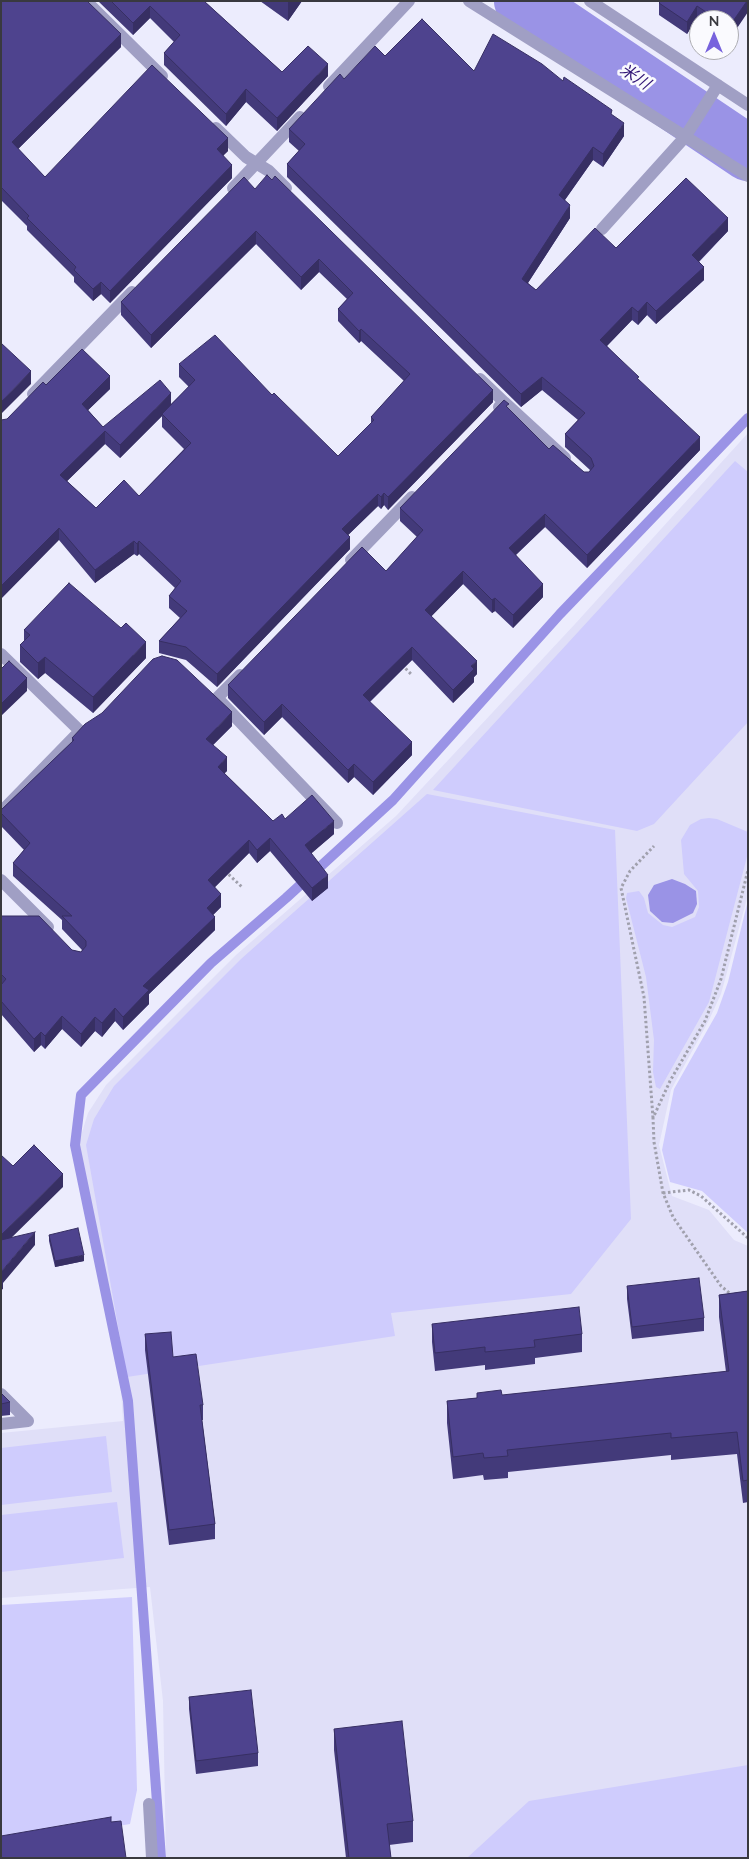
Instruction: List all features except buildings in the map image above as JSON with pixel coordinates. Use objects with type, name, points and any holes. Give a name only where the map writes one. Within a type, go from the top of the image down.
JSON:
[{"type":"street","points":[[86,1],[169,83]]},
{"type":"street","points":[[323,93],[409,1]]},
{"type":"street","points":[[469,1],[688,133],[748,176]]},
{"type":"street","points":[[590,1],[610,6],[748,105]]},
{"type":"street","points":[[602,228],[688,133],[718,85]]},
{"type":"street","points":[[222,200],[310,108]]},
{"type":"street","points":[[204,117],[246,157],[269,172],[298,199]]},
{"type":"street","points":[[22,405],[139,285]]},
{"type":"street","points":[[468,367],[572,465]]},
{"type":"street","points":[[490,416],[504,402]]},
{"type":"street","points":[[345,566],[421,487]]},
{"type":"street","points":[[1,654],[84,728],[1,812]]},
{"type":"street","points":[[248,666],[213,695],[337,823]]},
{"type":"street","points":[[1,880],[57,936]]},
{"type":"street","points":[[1,1394],[28,1421],[1,1424]]},
{"type":"street","points":[[149,1804],[152,1858]]},
{"type":"path","points":[[399,662],[412,675]]},
{"type":"path","points":[[654,846],[630,871],[621,888],[644,997],[654,1142],[663,1193],[673,1217],[696,1252],[721,1286],[733,1296],[740,1298]]},
{"type":"path","points":[[221,868],[243,888]]},
{"type":"path","points":[[653,1118],[666,1089],[708,1013],[721,980],[748,870]]},
{"type":"path","points":[[663,1193],[689,1190],[701,1196],[748,1238]]},
{"type":"shaded area","points":[[748,433],[748,895],[721,994],[671,1090],[659,1145],[672,1196],[709,1210],[734,1240],[748,1246],[748,1858],[166,1858],[163,1701],[150,1587],[1,1598],[1,1433],[123,1421],[119,1357],[79,1142],[88,1113],[106,1085],[236,955],[396,816],[575,624]]},
{"type":"shaded area","points":[[735,461],[748,472],[748,722],[654,824],[637,831],[433,790]]},
{"type":"shaded area","points":[[427,794],[615,830],[631,1219],[571,1294],[391,1313],[395,1336],[127,1377],[86,1145],[94,1119],[114,1086],[241,959]]},
{"type":"shaded area","points":[[701,819],[717,819],[748,832],[748,853],[709,1002],[660,1089],[656,1087],[653,1072],[654,1040],[646,977],[626,898],[627,893],[639,891],[644,898],[648,913],[663,925],[672,927],[695,917],[699,907],[698,891],[684,874],[681,840],[690,825]]},
{"type":"shaded area","points":[[672,879],[696,891],[697,904],[693,913],[673,923],[662,922],[650,911],[648,895],[654,885]]},
{"type":"shaded area","points":[[748,900],[748,1233],[702,1191],[670,1182],[662,1150],[674,1089],[717,1013],[728,982]]},
{"type":"shaded area","points":[[106,1436],[112,1492],[1,1505],[1,1448]]},
{"type":"shaded area","points":[[117,1502],[124,1558],[1,1572],[1,1515]]},
{"type":"shaded area","points":[[132,1597],[137,1790],[130,1824],[1,1846],[1,1605]]},
{"type":"shaded area","points":[[748,1765],[748,1858],[467,1858],[529,1801]]},
{"type":"waterway","name":"米川","points":[[522,1],[748,153]]},
{"type":"waterway","points":[[161,1858],[128,1401],[75,1145],[81,1095],[211,963],[286,898],[393,800],[560,614],[748,418]]}]
